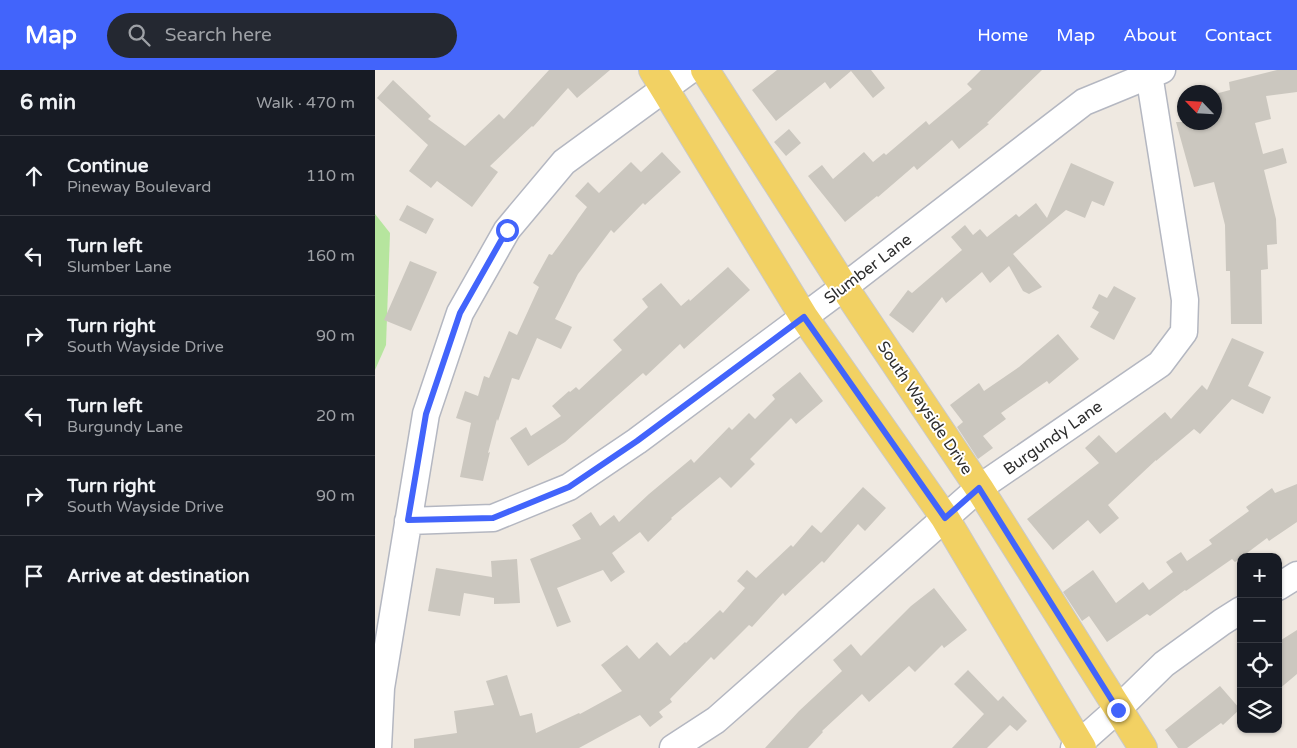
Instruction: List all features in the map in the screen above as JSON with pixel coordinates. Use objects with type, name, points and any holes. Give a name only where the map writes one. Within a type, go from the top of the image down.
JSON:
[{"type":"main road","name":"South Wayside Drive","points":[[705,70],[844,287],[979,488],[1143,748]]},
{"type":"main road","points":[[659,79],[804,317],[945,518],[1078,746]]},
{"type":"street","points":[[378,748],[381,688],[426,414],[460,313],[507,230],[564,162],[659,79],[691,70]]},
{"type":"street","name":"Slumber Lane","points":[[408,520],[493,518],[569,487],[637,441],[804,317],[1084,102],[1155,72]]},
{"type":"street","name":"Burgundy Lane","points":[[673,748],[717,720],[979,488],[1160,364],[1184,332],[1185,300],[1155,72]]},
{"type":"street","points":[[1282,584],[1297,575]]},
{"type":"street","points":[[1078,746],[1118,710],[1164,664],[1237,613]]},
{"type":"green space","points":[[375,214],[390,233],[386,345],[375,370]]},
{"type":"building","points":[[549,70],[610,70],[577,98],[568,88],[533,127],[490,166],[498,172],[472,207],[437,181],[431,188],[409,171],[428,145],[377,98],[393,80],[431,116],[428,119],[465,146],[499,114],[504,119]]},
{"type":"building","points":[[777,70],[871,70],[885,88],[873,98],[851,71],[830,89],[825,82],[776,121],[752,90]]},
{"type":"building","points":[[981,70],[1042,70],[987,123],[989,124],[959,149],[952,140],[917,170],[914,166],[845,222],[808,176],[822,165],[833,179],[864,152],[873,162],[884,153],[886,155],[926,121],[929,125],[972,89],[967,84]]},
{"type":"building","points":[[1277,70],[1297,70],[1297,92],[1266,96],[1271,119],[1255,123],[1263,154],[1283,148],[1287,163],[1264,170],[1276,219],[1277,244],[1267,245],[1268,269],[1261,270],[1262,324],[1231,324],[1230,271],[1226,271],[1225,225],[1214,182],[1194,187],[1178,130],[1222,130],[1222,92],[1230,90],[1229,82]]},
{"type":"building","points":[[789,129],[801,143],[786,156],[774,142]]},
{"type":"building","points":[[662,152],[681,172],[645,205],[643,203],[614,233],[611,230],[578,274],[555,319],[572,327],[561,349],[537,338],[519,380],[512,378],[498,421],[497,419],[483,481],[460,477],[471,423],[456,418],[465,391],[478,396],[484,376],[489,378],[509,331],[517,335],[539,287],[533,283],[549,254],[552,255],[587,207],[575,196],[588,182],[599,193],[631,162],[641,172]]},
{"type":"building","points":[[1071,163],[1114,182],[1104,206],[1092,201],[1085,218],[1066,210],[1013,254],[1042,287],[1029,294],[1023,291],[1009,266],[990,283],[982,272],[946,303],[942,297],[913,333],[889,315],[908,290],[912,293],[962,250],[951,237],[965,225],[973,235],[980,229],[987,237],[1016,214],[1019,217],[1036,203],[1047,218]]},
{"type":"building","points":[[407,205],[434,219],[426,234],[399,220]]},
{"type":"building","points":[[410,261],[437,272],[411,331],[384,320]]},
{"type":"building","points":[[728,267],[750,290],[684,349],[680,344],[646,376],[643,373],[565,442],[528,466],[510,438],[526,427],[531,436],[561,416],[552,406],[569,391],[576,387],[579,390],[622,350],[613,340],[648,307],[642,299],[661,283],[681,306],[689,299],[690,301]]},
{"type":"building","points":[[1114,286],[1136,298],[1114,340],[1090,327],[1099,312],[1092,308],[1099,294],[1107,298]]},
{"type":"building","points":[[1058,334],[1079,359],[1049,384],[1047,381],[1001,413],[1006,419],[983,436],[993,448],[978,459],[957,427],[963,422],[950,405],[979,383],[984,391],[1019,367]]},
{"type":"building","points":[[1232,338],[1264,352],[1248,386],[1271,397],[1263,414],[1232,399],[1200,434],[1194,429],[1156,460],[1108,505],[1119,518],[1100,534],[1088,520],[1053,550],[1027,519],[1099,463],[1085,448],[1099,435],[1116,453],[1165,412],[1171,419],[1202,385],[1207,390]]},
{"type":"building","points":[[800,372],[823,401],[796,424],[791,418],[750,459],[755,464],[731,488],[720,477],[671,518],[648,542],[640,532],[612,553],[625,572],[611,582],[603,570],[557,588],[571,622],[557,627],[530,559],[581,539],[572,525],[591,512],[600,526],[614,515],[619,522],[691,459],[694,463],[729,427],[732,430],[749,413],[755,419],[775,399],[772,395]]},
{"type":"building","points":[[1297,484],[1297,522],[1269,541],[1267,538],[1247,553],[1237,553],[1237,560],[1235,562],[1232,559],[1150,616],[1147,614],[1107,642],[1089,616],[1082,621],[1063,592],[1093,570],[1116,603],[1143,582],[1149,590],[1173,572],[1166,562],[1181,552],[1187,561],[1212,544],[1209,540],[1249,511],[1246,507],[1272,488],[1275,493]]},
{"type":"building","points":[[863,487],[886,508],[865,531],[858,524],[824,563],[822,561],[785,596],[783,593],[752,627],[749,625],[714,660],[711,657],[670,699],[672,702],[659,712],[663,717],[650,727],[640,715],[579,748],[414,748],[414,739],[457,733],[454,711],[494,705],[486,681],[507,675],[520,716],[532,713],[536,733],[580,714],[622,691],[601,665],[627,645],[639,659],[657,642],[670,656],[720,610],[723,613],[745,588],[737,581],[747,570],[756,578],[791,545],[793,547],[812,525],[821,533]]},
{"type":"building","points":[[517,559],[520,603],[494,604],[494,598],[464,593],[460,616],[428,611],[436,568],[492,577],[491,561]]},
{"type":"building","points":[[934,588],[967,630],[944,648],[942,645],[915,672],[909,666],[869,702],[862,694],[822,731],[808,748],[765,748],[799,711],[842,671],[833,660],[851,644],[861,656],[911,606]]},
{"type":"building","points":[[1297,630],[1297,674],[1282,687],[1282,643],[1282,639]]},
{"type":"building","points":[[968,670],[998,701],[1003,696],[1027,721],[1017,731],[1010,725],[987,748],[952,748],[984,714],[954,684]]},
{"type":"building","points":[[1220,686],[1237,706],[1237,712],[1223,725],[1221,723],[1187,748],[1178,748],[1165,730]]},
{"type":"route","points":[[507,230],[460,313],[426,414],[408,520],[493,518],[569,487],[637,441],[804,317],[945,518],[979,488],[1118,710]]}]
